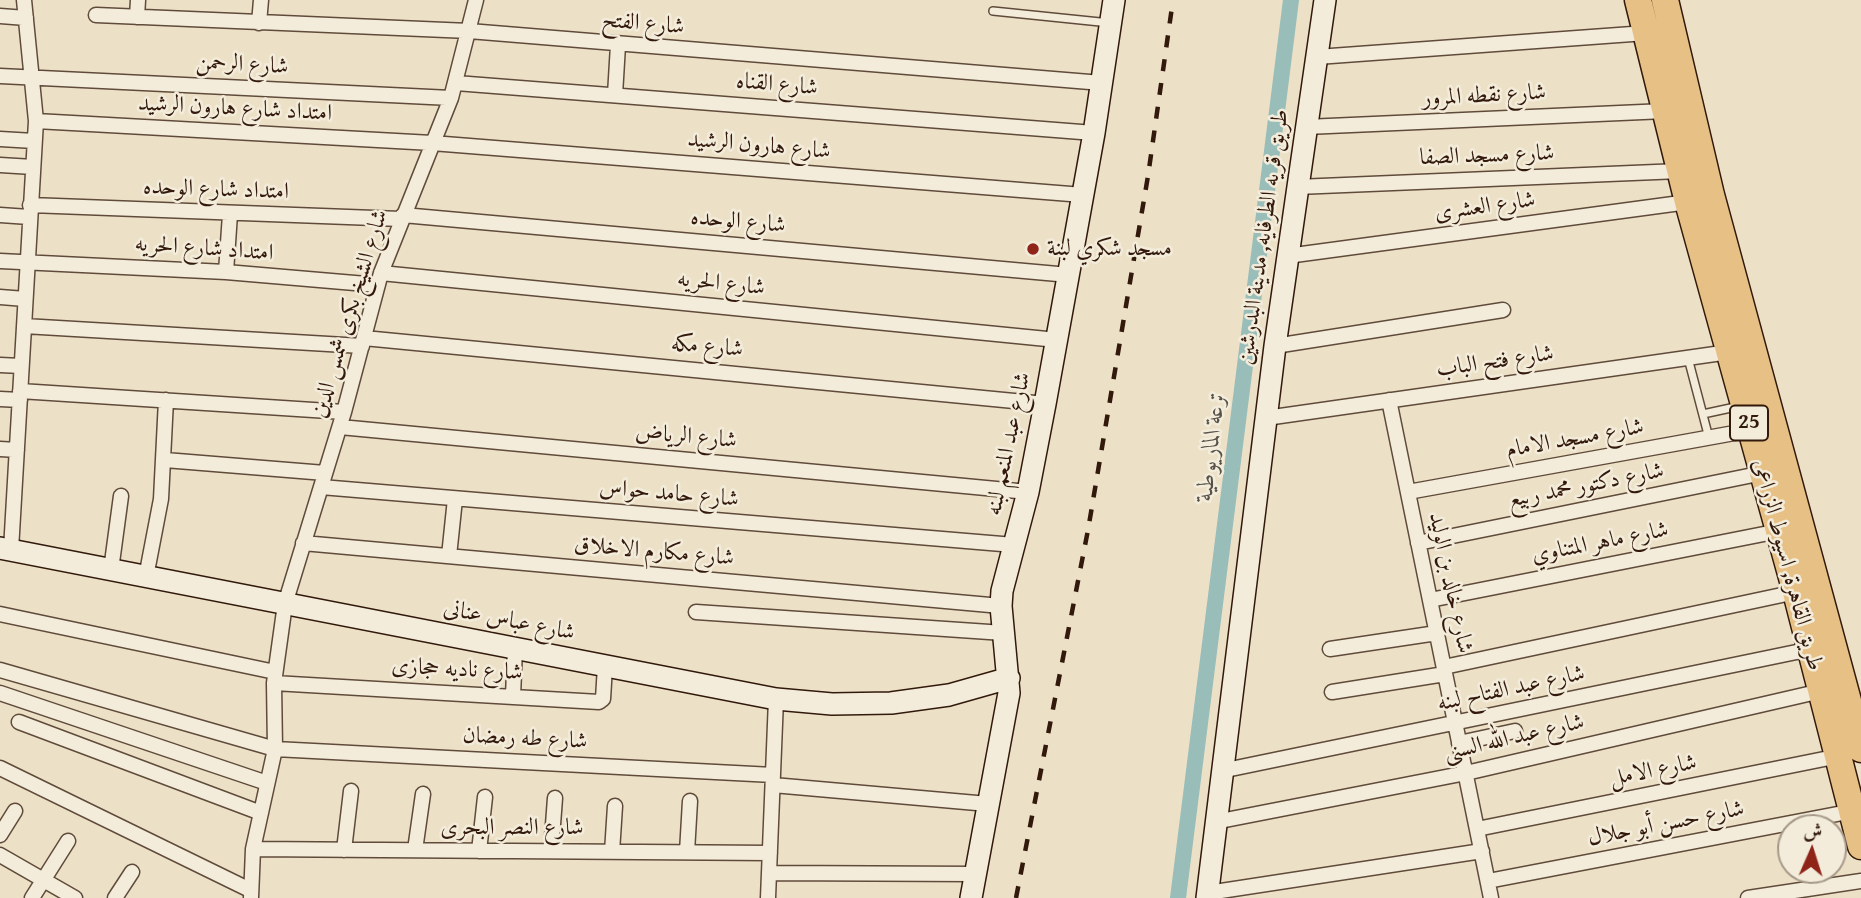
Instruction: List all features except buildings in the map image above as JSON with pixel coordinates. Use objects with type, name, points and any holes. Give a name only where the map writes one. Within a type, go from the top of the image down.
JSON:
[{"type":"highway","name":"طريق القاهرة, اسيوط الزراعى","points":[[1639,0],[1688,202],[1741,364],[1850,752],[1853,811],[1861,846]]},
{"type":"highway","name":"طريق القاهرة, اسيوط الزراعى","points":[[1665,0],[1712,195],[1741,364],[1744,405],[1822,691],[1850,752]]},
{"type":"main road","name":"شارع عبد المنعم لبنه","points":[[971,898],[1007,708],[1009,678],[1001,606],[1028,492],[1057,340],[1094,133],[1114,0]]},
{"type":"main road","name":"طريق قريه الطرفايه, مدينة البدرشين","points":[[1208,896],[1221,771],[1275,346],[1325,0]]},
{"type":"main road","name":"شارع عباس عنانى","points":[[6,549],[776,699],[832,704],[891,703],[949,695],[1009,678]]},
{"type":"street","points":[[6,549],[17,450],[36,121],[24,0]]},
{"type":"street","points":[[137,17],[138,0]]},
{"type":"street","points":[[259,23],[261,0]]},
{"type":"street","name":"شارع الشيخ بكرى شمس الدين","points":[[250,894],[253,849],[275,749],[275,677],[285,604],[340,427],[380,279],[402,217],[451,98],[476,0]]},
{"type":"street","name":"شارع الفتح","points":[[96,15],[469,31],[1102,83]]},
{"type":"street","points":[[0,16],[26,18]]},
{"type":"street","points":[[1317,57],[1646,33]]},
{"type":"street","points":[[615,95],[618,45]]},
{"type":"street","name":"شارع الرحمن","points":[[0,76],[451,98]]},
{"type":"street","name":"شارع القناه","points":[[456,83],[1094,133]]},
{"type":"street","name":"شارع نقطه المرور","points":[[1306,127],[1665,111]]},
{"type":"street","name":"امتداد شارع هارون الرشيد","points":[[36,121],[432,143]]},
{"type":"street","points":[[0,139],[34,141]]},
{"type":"street","name":"شارع هارون الرشيد","points":[[432,143],[1083,195]]},
{"type":"street","points":[[0,164],[33,167]]},
{"type":"street","name":"شارع مسجد الصفا","points":[[1297,187],[1680,171]]},
{"type":"street","name":"شارع العشرى","points":[[1287,256],[1688,202]]},
{"type":"street","name":"امتداد شارع الوحده","points":[[0,215],[30,211],[402,217]]},
{"type":"street","points":[[226,272],[230,214]]},
{"type":"street","name":"شارع الوحده","points":[[402,217],[1069,275]]},
{"type":"street","points":[[0,261],[27,262]]},
{"type":"street","name":"امتداد شارع الحريه","points":[[27,262],[380,279]]},
{"type":"street","name":"شارع الحريه","points":[[380,279],[1057,340]]},
{"type":"street","points":[[0,297],[25,299]]},
{"type":"street","points":[[1275,346],[1503,310]]},
{"type":"street","name":"شارع مكه","points":[[24,326],[363,342],[1045,404]]},
{"type":"street","name":"شارع فتح الباب","points":[[1266,418],[1688,358],[1741,364]]},
{"type":"street","points":[[0,365],[21,366]]},
{"type":"street","points":[[0,399],[20,396],[166,400],[344,412]]},
{"type":"street","points":[[146,577],[165,460],[166,400]]},
{"type":"street","name":"شارع خالد بن الوليد","points":[[1389,400],[1491,898]]},
{"type":"street","name":"شارع الرياض","points":[[340,427],[1028,492]]},
{"type":"street","name":"شارع مسجد الامام","points":[[1408,492],[1751,430]]},
{"type":"street","points":[[0,449],[17,450]]},
{"type":"street","name":"شارع حامد حواس","points":[[165,460],[455,499],[1014,545]]},
{"type":"street","name":"شارع دكتور محمد ربيع","points":[[1418,542],[1763,473]]},
{"type":"street","points":[[111,570],[121,496]]},
{"type":"street","points":[[449,556],[455,499]]},
{"type":"street","name":"شارع ماهر المتناوي","points":[[1430,600],[1779,531]]},
{"type":"street","name":"شارع مكارم الاخلاق","points":[[303,543],[1001,606]]},
{"type":"street","points":[[1332,692],[1445,671],[1796,592]]},
{"type":"street","points":[[696,612],[1004,633]]},
{"type":"street","name":"شارع ناديه حجازى","points":[[0,614],[275,677],[601,702],[605,666]]},
{"type":"street","points":[[1330,649],[1437,633]]},
{"type":"street","points":[[513,696],[515,649]]},
{"type":"street","name":"شارع عبد الفتاح لبنه","points":[[1221,771],[1811,649]]},
{"type":"street","name":"شارع طه رمضان","points":[[0,670],[275,749],[773,780],[988,804]]},
{"type":"street","name":"شارع عبد الله السنى","points":[[1215,822],[1466,774],[1822,691]]},
{"type":"street","points":[[0,693],[267,783]]},
{"type":"street","points":[[768,898],[776,699]]},
{"type":"street","points":[[27,701],[18,726],[261,813]]},
{"type":"street","points":[[1460,743],[1515,731]]},
{"type":"street","name":"شارع الامل","points":[[1477,829],[1850,752]]},
{"type":"street","points":[[0,768],[250,894]]},
{"type":"street","points":[[344,850],[351,791]]},
{"type":"street","points":[[415,850],[422,794]]},
{"type":"street","points":[[478,851],[485,797]]},
{"type":"street","points":[[551,851],[555,798]]},
{"type":"street","points":[[687,852],[690,801]]},
{"type":"street","points":[[612,852],[615,806]]},
{"type":"street","points":[[0,835],[15,811]]},
{"type":"street","name":"شارع حسن أبو جلال","points":[[1488,881],[1853,811]]},
{"type":"street","points":[[32,898],[68,841]]},
{"type":"street","name":"شارع النصر البحرى","points":[[253,849],[770,853]]},
{"type":"street","points":[[1208,896],[1482,851]]},
{"type":"street","points":[[0,855],[75,898]]},
{"type":"street","points":[[116,898],[132,872]]},
{"type":"street","points":[[769,873],[975,874]]},
{"type":"street","points":[[1748,898],[1861,881]]},
{"type":"lane","points":[[993,11],[1110,23]]},
{"type":"lane","points":[[1688,358],[1709,438]]},
{"type":"lane","points":[[1703,414],[1744,405]]},
{"type":"waterway","name":"ترعة الماريوطية","points":[[1178,898],[1291,0]]},
{"type":"railway","points":[[1016,898],[1088,530],[1148,176],[1173,0]]},
{"type":"place","name":"مسجد شكري لبنة","points":[[1033,249]]}]
